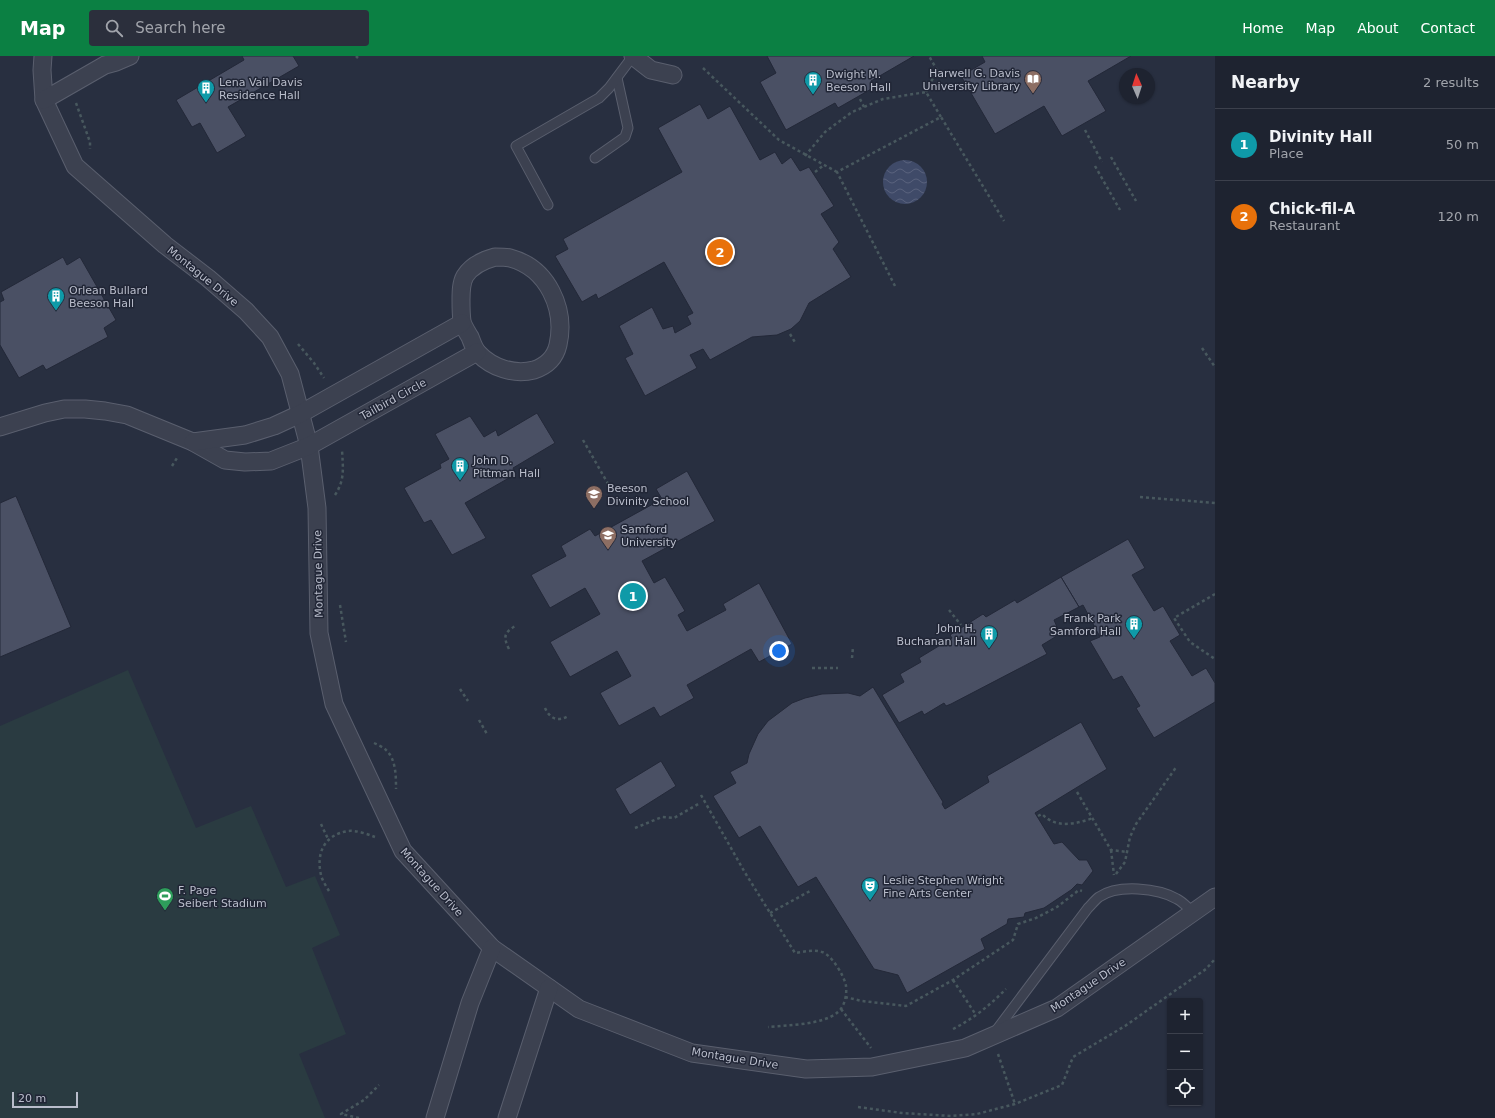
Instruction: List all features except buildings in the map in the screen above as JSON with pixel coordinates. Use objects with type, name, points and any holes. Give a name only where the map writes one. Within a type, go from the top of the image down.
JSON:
[{"type":"street","name":"Montague Drive","points":[[43,56],[42,70],[44,100],[75,166],[165,245],[208,278],[246,311],[270,337],[290,374],[309,446],[318,508],[319,633],[334,704],[403,851],[492,948],[579,1009],[692,1053],[806,1069],[872,1067],[965,1048],[1057,1008],[1215,897]]},
{"type":"street","points":[[44,100],[108,60],[116,62],[130,56]]},
{"type":"street","points":[[633,56],[651,70],[673,75]]},
{"type":"street","points":[[495,257],[509,258],[521,262],[546,281],[557,306],[559,318],[558,346],[555,354],[544,365],[525,372],[510,371],[492,364],[477,352],[462,322],[462,286],[466,275],[476,265],[483,261],[495,257]]},
{"type":"street","points":[[193,442],[245,435],[274,426],[300,414],[462,322]]},
{"type":"street","name":"Tailbird Circle","points":[[0,427],[45,413],[64,409],[85,409],[126,415],[193,442],[224,460],[245,462],[271,460],[309,446],[477,352]]},
{"type":"street","points":[[435,1118],[470,1003],[492,948]]},
{"type":"street","points":[[508,1118],[549,988]]},
{"type":"lane","points":[[548,205],[516,146],[599,98],[609,88],[633,56]]},
{"type":"lane","points":[[595,158],[625,137],[628,128],[616,78]]},
{"type":"lane","points":[[991,1036],[1088,908],[1100,897],[1114,891],[1132,889],[1149,890],[1164,893],[1177,899],[1193,912]]},
{"type":"path","points":[[926,92],[937,70],[929,56]]},
{"type":"path","points":[[703,68],[779,140],[805,156],[837,172],[895,286]]},
{"type":"path","points":[[805,156],[825,132],[852,112],[882,99],[926,92]]},
{"type":"path","points":[[926,92],[1004,221]]},
{"type":"path","points":[[860,99],[864,107]]},
{"type":"path","points":[[837,172],[941,117]]},
{"type":"path","points":[[1085,130],[1102,162]]},
{"type":"path","points":[[1111,157],[1136,201]]},
{"type":"path","points":[[815,172],[824,165]]},
{"type":"path","points":[[1094,166],[1120,210]]},
{"type":"path","points":[[790,334],[796,344]]},
{"type":"path","points":[[1202,348],[1215,366]]},
{"type":"path","points":[[583,440],[611,489]]},
{"type":"path","points":[[172,466],[177,458]]},
{"type":"path","points":[[1140,497],[1215,503]]},
{"type":"path","points":[[1215,594],[1174,618],[1190,642],[1215,659]]},
{"type":"path","points":[[949,610],[961,625]]},
{"type":"path","points":[[509,649],[506,643],[506,634],[515,626]]},
{"type":"path","points":[[852,658],[853,647]]},
{"type":"path","points":[[812,668],[838,668]]},
{"type":"path","points":[[460,689],[468,702]]},
{"type":"path","points":[[545,708],[549,716],[555,719],[564,719],[568,716]]},
{"type":"path","points":[[478,720],[487,734]]},
{"type":"path","points":[[1109,879],[1125,862],[1130,837],[1136,824],[1178,766]]},
{"type":"path","points":[[1077,792],[1111,850],[1114,875]]},
{"type":"path","points":[[701,795],[744,871],[795,953],[812,950],[824,952],[835,962],[846,985],[845,997],[841,1009],[838,1012],[825,1019],[768,1027]]},
{"type":"path","points":[[635,828],[662,817],[674,818],[700,803]]},
{"type":"path","points":[[1038,816],[1042,814],[1047,819],[1062,824],[1077,824],[1092,818]]},
{"type":"path","points":[[321,824],[328,839]]},
{"type":"path","points":[[329,891],[321,876],[319,860],[322,848],[328,839],[348,831],[359,832],[376,837]]},
{"type":"path","points":[[1111,850],[1127,852]]},
{"type":"path","points":[[845,997],[906,1006],[953,980],[1013,940],[1018,924],[1036,918],[1057,907],[1079,890],[1088,893]]},
{"type":"path","points":[[770,913],[810,891]]},
{"type":"path","points":[[858,1107],[902,1113],[950,1116],[977,1114],[1015,1104],[1062,1085],[1073,1057],[1126,1026],[1206,969],[1215,959]]},
{"type":"path","points":[[953,980],[976,1015]]},
{"type":"path","points":[[952,1030],[976,1015],[1007,988]]},
{"type":"path","points":[[841,1009],[871,1048],[868,1049]]},
{"type":"path","points":[[1002,1065],[1015,1104]]},
{"type":"path","points":[[359,1118],[341,1114],[364,1100],[379,1085]]},
{"type":"shaded area","name":"F. Page Seibert Stadium","points":[[128,670],[196,828],[251,806],[286,887],[315,876],[340,935],[312,948],[346,1034],[299,1054],[325,1118],[0,1118],[0,726]]},
{"type":"water","points":[[905,160],[917,164],[923,170],[927,182],[923,194],[917,200],[905,204],[893,200],[887,194],[883,182],[887,170],[893,164]]},
{"type":"place","name":"Harwell G. Davis University Library","points":[[1033,94]]},
{"type":"place","name":"Dwight M. Beeson Hall","points":[[813,95]]},
{"type":"place","name":"Lena Vail Davis Residence Hall","points":[[206,103]]},
{"type":"place","name":"Chick-fil-A","points":[[720,252]]},
{"type":"place","name":"Orlean Bullard Beeson Hall","points":[[56,311]]},
{"type":"place","name":"John D. Pittman Hall","points":[[460,481]]},
{"type":"place","name":"Beeson Divinity School","points":[[594,509]]},
{"type":"place","name":"Samford University","points":[[608,550]]},
{"type":"place","name":"Divinity Hall","points":[[633,596]]},
{"type":"place","name":"Frank Park Samford Hall","points":[[1134,639]]},
{"type":"place","name":"John H. Buchanan Hall","points":[[989,649]]},
{"type":"place","name":"Leslie Stephen Wright Fine Arts Center","points":[[870,901]]},
{"type":"place","name":"F. Page Seibert Stadium","points":[[165,911]]}]
